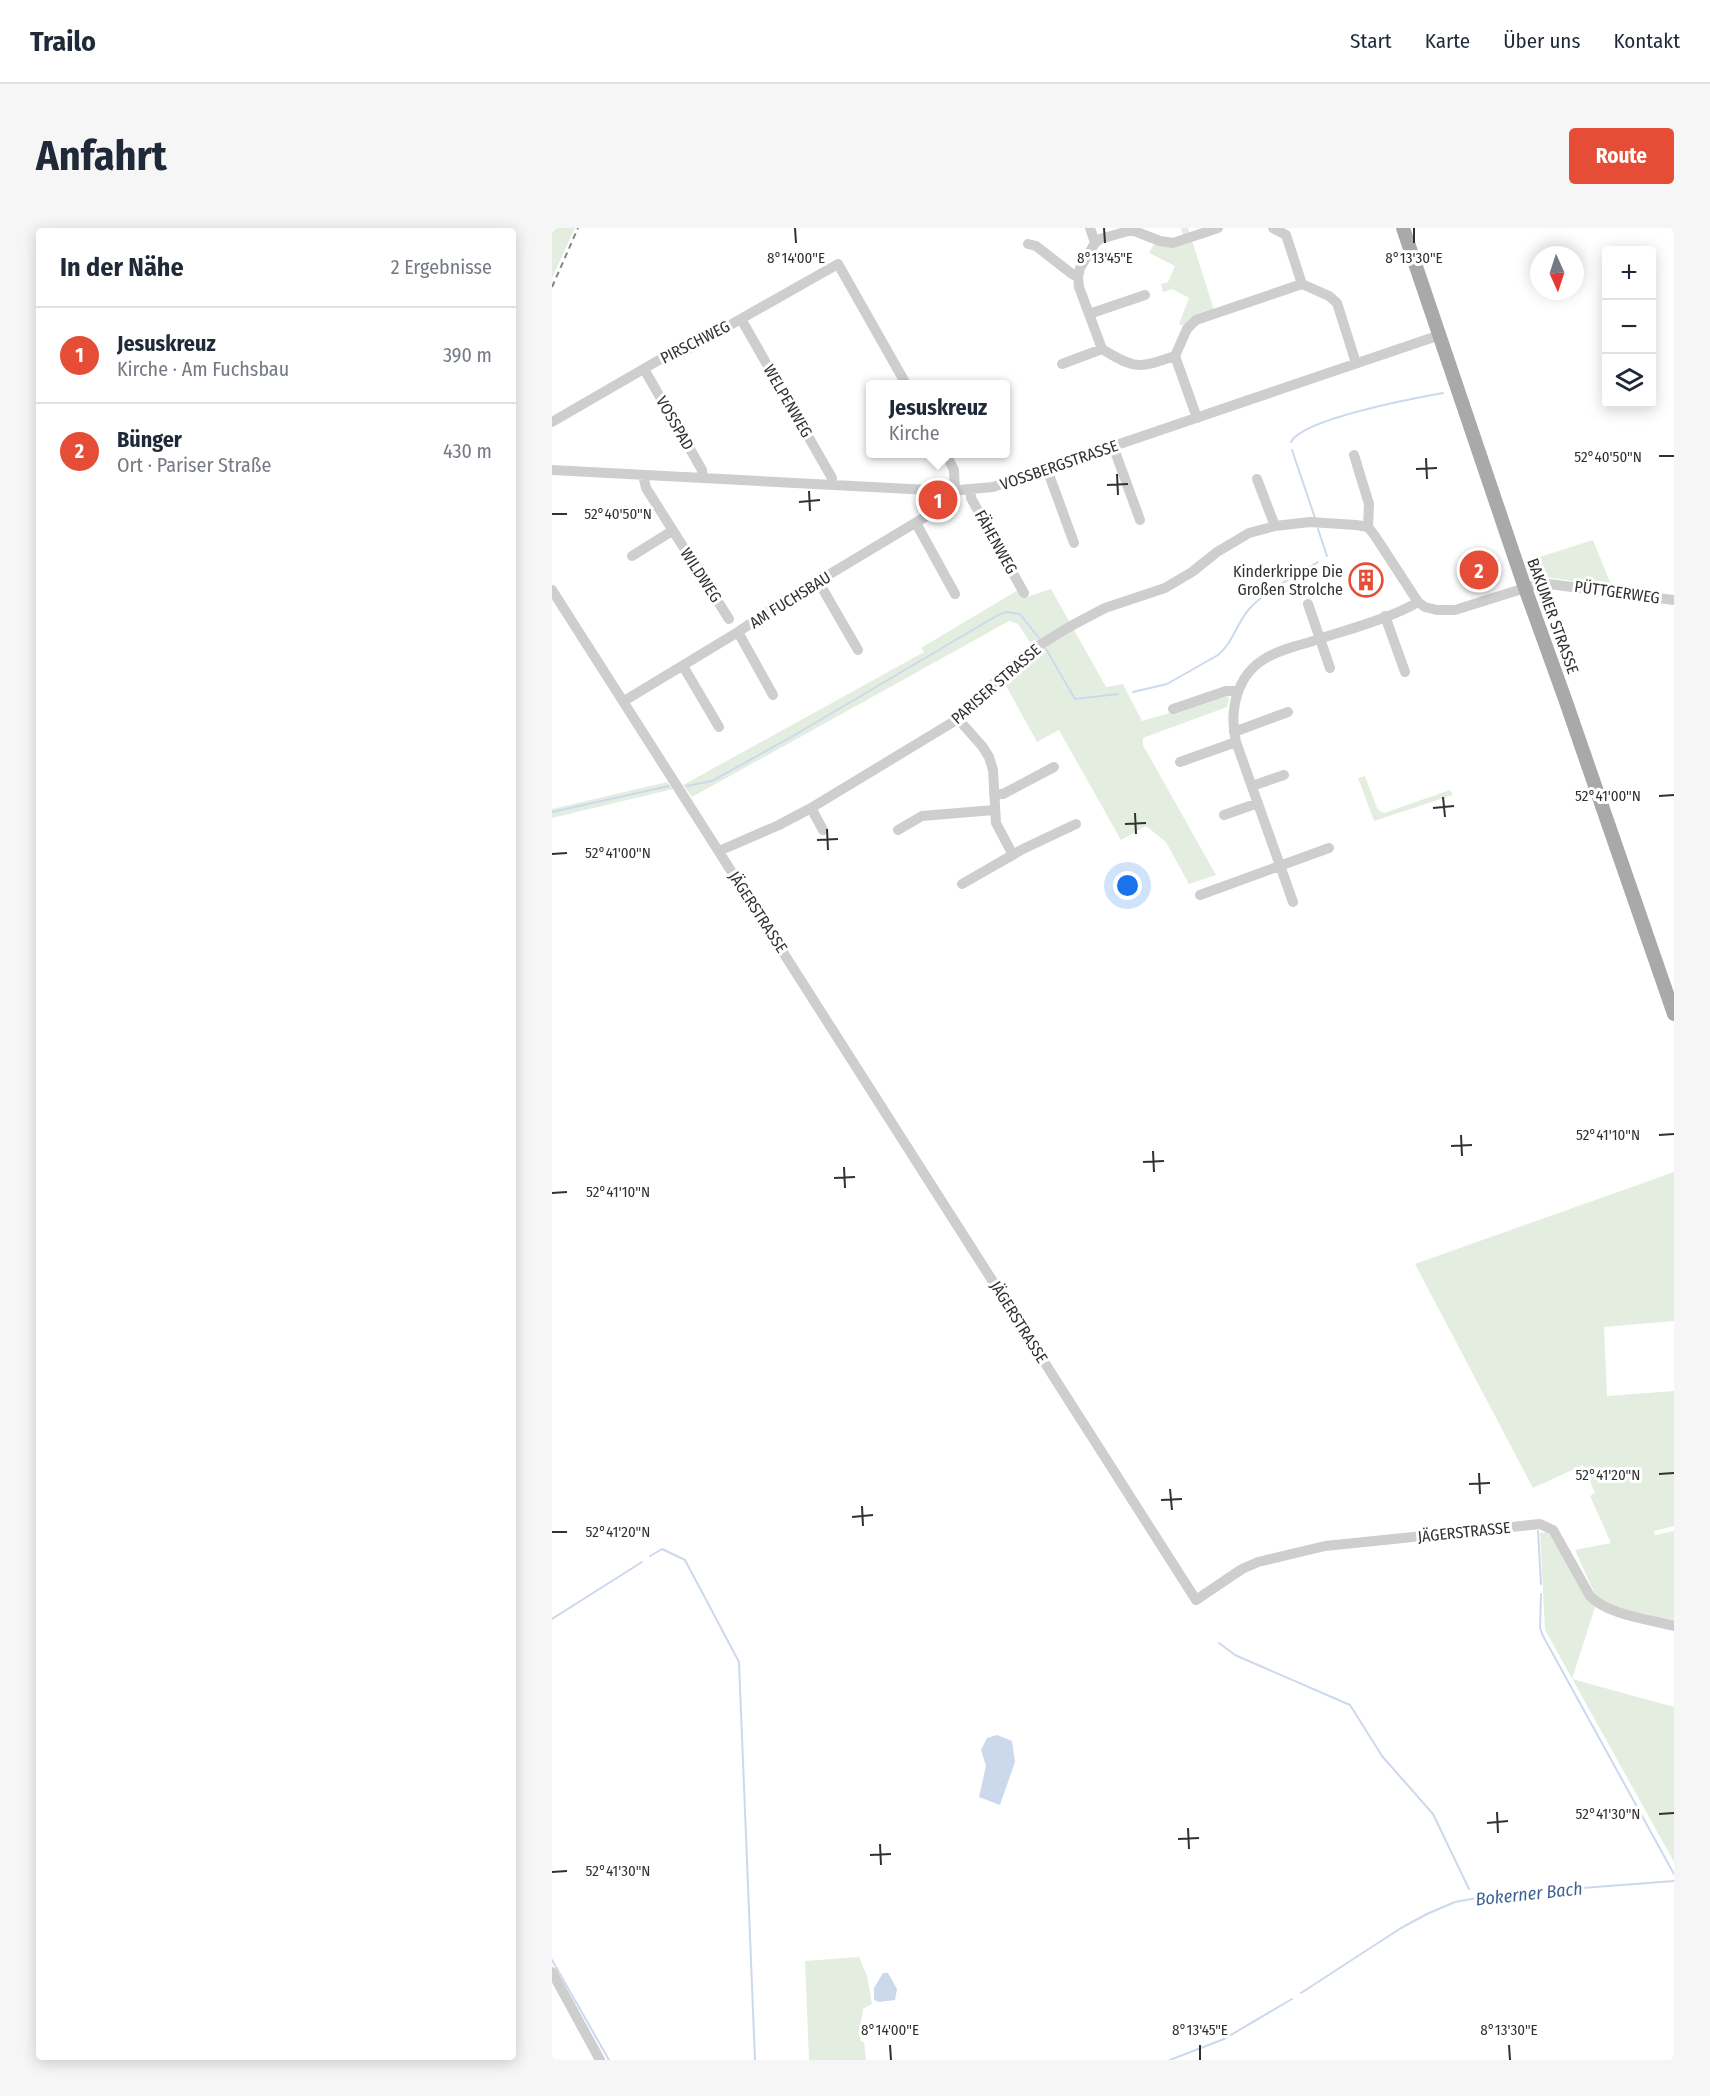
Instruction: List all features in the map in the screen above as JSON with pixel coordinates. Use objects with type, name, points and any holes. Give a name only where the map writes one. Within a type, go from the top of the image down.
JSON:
[{"type":"main road","name":"BAKUMER STRASSE","points":[[1403,228],[1525,588],[1674,1014]]},
{"type":"street","points":[[1090,228],[1095,243]]},
{"type":"street","points":[[1175,356],[1140,366],[1128,363],[1102,349],[1078,277],[1080,268],[1095,243],[1106,237],[1132,230],[1160,242],[1173,243],[1218,228]]},
{"type":"street","points":[[1273,228],[1288,231],[1302,284]]},
{"type":"street","points":[[1028,244],[1036,246],[1078,277]]},
{"type":"street","name":"PIRSCHWEG","points":[[552,422],[659,360],[686,350],[838,264],[904,380]]},
{"type":"street","points":[[1197,418],[1175,356],[1187,329],[1196,320],[1302,284],[1329,296],[1337,303],[1356,363]]},
{"type":"street","points":[[1089,314],[1145,295]]},
{"type":"street","name":"WELPENWEG","points":[[741,319],[832,478],[831,485]]},
{"type":"street","name":"VOSSBERGSTRASSE","points":[[552,470],[952,491],[993,487],[1440,335]]},
{"type":"street","points":[[1062,364],[1102,349]]},
{"type":"street","name":"VOSSPAD","points":[[644,369],[702,470],[704,478]]},
{"type":"street","points":[[1113,446],[1140,520]]},
{"type":"street","points":[[1354,455],[1369,504],[1368,528],[1418,602],[1425,607],[1449,610],[1525,588]]},
{"type":"street","points":[[948,458],[954,470],[952,491]]},
{"type":"street","points":[[1047,469],[1074,543]]},
{"type":"street","name":"WILDWEG","points":[[643,475],[646,488],[729,619]]},
{"type":"street","points":[[1257,479],[1275,526]]},
{"type":"street","name":"FÄHENWEG","points":[[970,490],[971,498],[1024,593]]},
{"type":"street","name":"AM FUCHSBAU","points":[[624,701],[940,508],[952,491]]},
{"type":"street","name":"PARISER STRASSE","points":[[719,851],[771,829],[811,808],[958,719],[1007,670],[1030,651],[1069,627],[1105,608],[1165,588],[1250,533],[1275,526],[1310,522],[1368,528]]},
{"type":"street","points":[[916,523],[955,594]]},
{"type":"street","name":"WILDWEG","points":[[632,556],[672,531]]},
{"type":"street","points":[[818,581],[858,650]]},
{"type":"street","name":"PÜTTGERWEG","points":[[1525,588],[1541,583],[1553,583],[1674,600]]},
{"type":"street","name":"JÄGERSTRASSE","points":[[552,590],[1196,1600],[1242,1569],[1325,1546],[1540,1524],[1553,1530],[1590,1596],[1598,1604],[1608,1609],[1674,1626]]},
{"type":"street","points":[[1293,902],[1235,737],[1233,707],[1237,691],[1248,675],[1265,658],[1385,616],[1418,602]]},
{"type":"street","points":[[1308,604],[1330,668]]},
{"type":"street","points":[[1385,616],[1406,672]]},
{"type":"street","points":[[738,632],[773,695]]},
{"type":"street","points":[[683,666],[720,727]]},
{"type":"street","points":[[1173,709],[1226,691],[1237,691]]},
{"type":"street","points":[[1180,762],[1288,712]]},
{"type":"street","points":[[958,719],[989,757],[993,770],[996,824],[1013,855]]},
{"type":"street","points":[[994,794],[1003,794],[1054,767]]},
{"type":"street","points":[[1252,786],[1284,775]]},
{"type":"street","points":[[1224,815],[1258,803]]},
{"type":"street","points":[[811,808],[823,830]]},
{"type":"street","points":[[898,830],[922,816],[994,810]]},
{"type":"street","points":[[962,884],[1013,855],[1076,824]]},
{"type":"street","points":[[1200,895],[1329,848]]},
{"type":"street","points":[[552,1972],[600,2060]]},
{"type":"green space","points":[[556,228],[575,228],[552,278],[552,233]]},
{"type":"green space","points":[[1181,228],[1188,228],[1214,310],[1184,326],[1179,324],[1189,298],[1172,289],[1163,292],[1161,284],[1168,282],[1175,266],[1149,253],[1154,244],[1172,248],[1186,244]]},
{"type":"green space","points":[[1593,540],[1612,587],[1533,575],[1527,561]]},
{"type":"green space","points":[[1051,589],[1106,687],[1123,684],[1142,721],[1227,696],[1229,698],[1227,707],[1143,738],[1143,745],[1216,875],[1189,884],[1166,842],[1146,826],[1121,840],[1059,730],[1037,742],[1005,684],[1037,653],[1018,624],[1009,621],[692,797],[683,785],[924,652],[921,648],[1018,590],[1023,598]]},
{"type":"green space","points":[[1365,776],[1377,808],[1384,813],[1450,790],[1453,795],[1374,821],[1358,778]]},
{"type":"green space","points":[[667,782],[673,789],[552,818],[552,809]]},
{"type":"green space","points":[[1674,1172],[1674,1321],[1604,1327],[1607,1396],[1674,1391],[1674,1526],[1654,1531],[1655,1535],[1674,1531],[1674,1622],[1608,1605],[1599,1599],[1575,1550],[1611,1543],[1590,1496],[1595,1493],[1583,1465],[1533,1488],[1415,1264]]},
{"type":"green space","points":[[1548,1532],[1585,1596],[1595,1607],[1572,1679],[1545,1630],[1540,1533]]},
{"type":"green space","points":[[1572,1679],[1674,1707],[1674,1862]]},
{"type":"green space","points":[[859,1957],[867,1976],[872,2004],[863,2009],[860,2028],[866,2060],[809,2060],[805,1961]]},
{"type":"water","points":[[997,1735],[1012,1741],[1015,1762],[1000,1805],[979,1797],[986,1766],[981,1750],[987,1738]]},
{"type":"water","points":[[883,1973],[888,1973],[897,1989],[895,2000],[879,2002],[874,2000],[874,1988]]},
{"type":"waterway","points":[[1291,442],[1300,433],[1315,425],[1361,411],[1443,393]]},
{"type":"waterway","points":[[1292,450],[1315,518]]},
{"type":"waterway","points":[[1318,529],[1327,556]]},
{"type":"waterway","points":[[1133,692],[1167,684],[1218,655],[1228,645],[1246,614],[1257,601],[1318,562]]},
{"type":"waterway","points":[[687,786],[712,781],[998,615],[1007,612],[1020,614],[1039,638]]},
{"type":"waterway","points":[[1046,649],[1075,699],[1118,694]]},
{"type":"waterway","points":[[552,812],[669,786]]},
{"type":"waterway","points":[[1538,1531],[1541,1584]]},
{"type":"waterway","points":[[650,1556],[662,1549],[685,1560],[739,1662],[755,2060]]},
{"type":"waterway","points":[[552,1619],[642,1562]]},
{"type":"waterway","points":[[1541,1594],[1540,1628],[1543,1636],[1674,1874]]},
{"type":"waterway","points":[[1219,1643],[1235,1655],[1350,1705],[1382,1756],[1433,1814],[1469,1889]]},
{"type":"waterway","name":"Bokerner Bach","points":[[1301,1993],[1401,1928],[1455,1902],[1493,1895],[1674,1881]]},
{"type":"waterway","points":[[552,1960],[609,2060]]},
{"type":"waterway","name":"Bokerner Bach","points":[[1170,2060],[1224,2039],[1292,1999]]},
{"type":"railway","points":[[552,287],[578,228]]},
{"type":"place","name":"Jesuskreuz","points":[[938,500]]},
{"type":"place","name":"Bünger","points":[[1479,570]]},
{"type":"place","name":"Kinderkrippe Die Großen Strolche","points":[[1366,580]]}]
